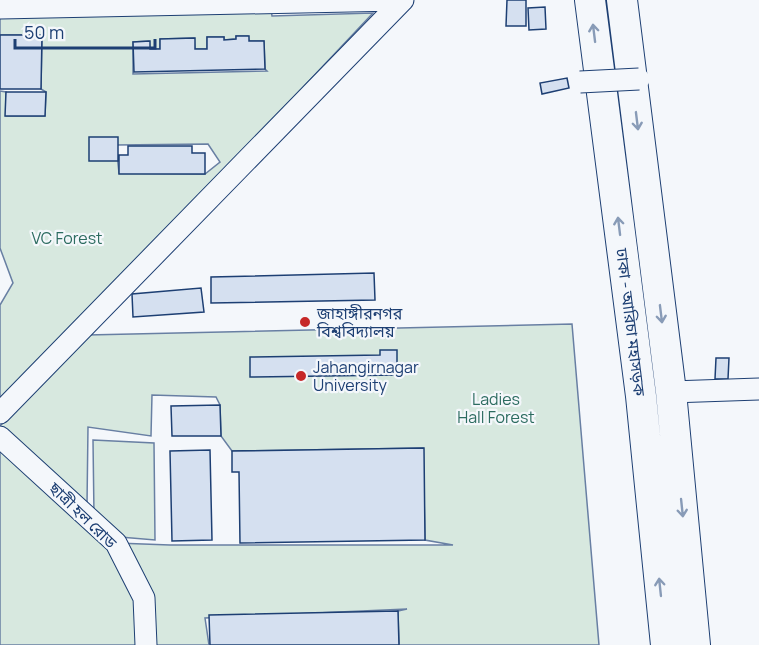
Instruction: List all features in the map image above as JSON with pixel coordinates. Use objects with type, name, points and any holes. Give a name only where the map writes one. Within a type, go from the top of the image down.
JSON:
[{"type":"highway","name":"ঢাকা - আরিচা মহাসড়ক","points":[[590,0],[641,396],[666,645]]},
{"type":"highway","name":"ঢাকা - আরিচা মহাসড়ক","points":[[622,0],[671,392],[695,645]]},
{"type":"street","points":[[0,8],[398,0]]},
{"type":"street","points":[[0,413],[404,0]]},
{"type":"street","points":[[580,82],[639,79]]},
{"type":"street","points":[[671,392],[759,388]]},
{"type":"street","name":"ছাত্রী হল রোড","points":[[0,436],[116,543],[144,598],[146,645]]},
{"type":"green space","name":"VC Forest","points":[[271,9],[272,16],[373,13],[0,401],[0,305],[13,283],[0,248],[0,91],[6,92],[6,116],[45,116],[46,92],[41,89],[42,35],[0,35],[0,13]],"holes":[[[236,36],[248,36],[249,41],[264,41],[267,71],[133,74],[133,42],[149,41],[150,49],[160,49],[160,39],[194,38],[195,49],[207,49],[207,37],[224,37],[224,40],[236,39]],[[208,144],[220,162],[205,174],[119,173],[116,145]]]},
{"type":"green space","name":"Ladies Hall Forest","points":[[572,324],[599,645],[399,645],[398,611],[407,609],[205,618],[209,645],[0,645],[0,437],[116,543],[453,545],[425,540],[423,448],[232,451],[221,436],[220,405],[216,397],[152,395],[151,436],[88,427],[87,505],[0,426],[87,335]]},
{"type":"green space","points":[[93,440],[154,443],[155,540],[120,537],[94,515]]},
{"type":"building","points":[[507,0],[526,0],[526,26],[506,26]]},
{"type":"building","points":[[545,7],[546,29],[529,30],[528,8]]},
{"type":"building","points":[[0,35],[42,35],[41,89],[0,89]]},
{"type":"building","points":[[236,36],[249,36],[249,41],[264,41],[265,69],[134,72],[133,42],[150,41],[150,49],[160,49],[160,39],[195,38],[195,49],[207,49],[207,37],[224,37],[224,40],[236,39]]},
{"type":"building","points":[[567,78],[569,88],[542,94],[540,83]]},
{"type":"building","points":[[6,92],[46,92],[45,116],[5,116]]},
{"type":"building","points":[[89,137],[118,137],[118,161],[89,161]]},
{"type":"building","points":[[128,146],[192,146],[192,153],[205,153],[205,174],[119,174],[119,155],[128,155]]},
{"type":"building","points":[[374,273],[375,300],[211,303],[211,277]]},
{"type":"building","points":[[201,288],[204,312],[133,317],[132,294]]},
{"type":"building","points":[[380,350],[397,350],[397,375],[250,377],[250,357],[380,355]]},
{"type":"building","points":[[380,350],[397,350],[397,375],[250,377],[250,357],[380,355]]},
{"type":"building","points":[[716,358],[729,358],[728,379],[715,379]]},
{"type":"building","points":[[220,405],[221,436],[172,436],[171,406]]},
{"type":"building","points":[[424,448],[425,540],[240,543],[239,472],[232,472],[232,451]]},
{"type":"building","points":[[210,450],[212,540],[172,541],[170,451]]},
{"type":"building","points":[[398,611],[399,645],[210,645],[209,615]]},
{"type":"place","name":"জাহাঙ্গীরনগর বিশ্ববিদ্যালয়","points":[[305,322]]},
{"type":"place","name":"Jahangirnagar University","points":[[301,376]]}]
